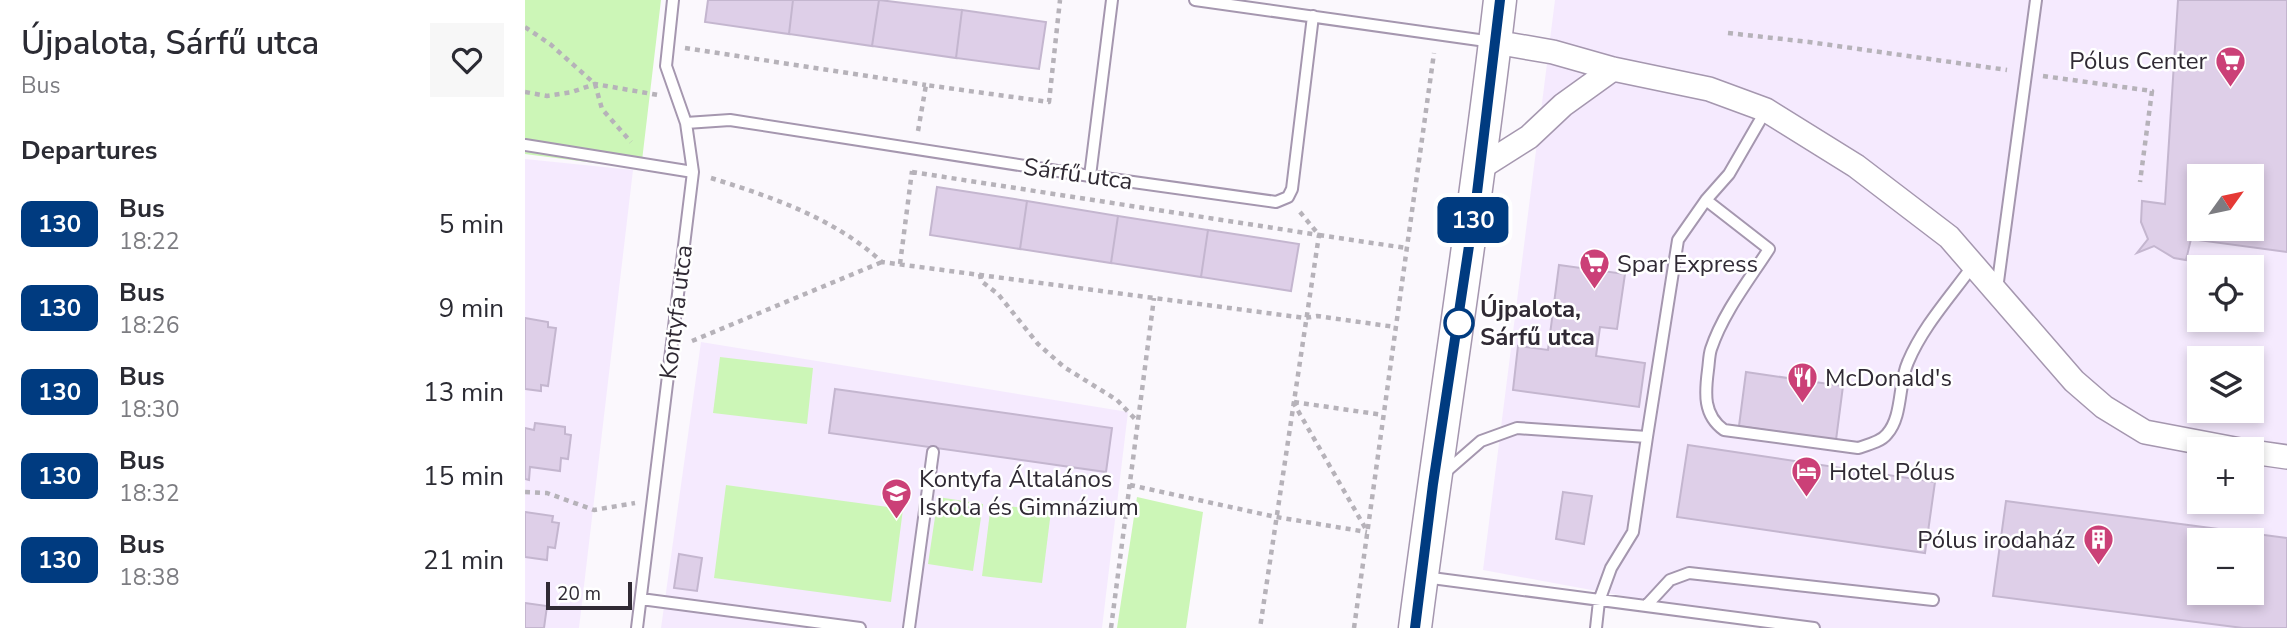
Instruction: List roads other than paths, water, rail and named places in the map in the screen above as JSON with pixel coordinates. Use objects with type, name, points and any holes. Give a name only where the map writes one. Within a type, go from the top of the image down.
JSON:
[{"type":"main road","points":[[1415,628],[1433,484],[1480,168],[1500,0]]},
{"type":"street","points":[[1495,42],[1553,52],[1613,69],[1709,89],[1766,110],[1856,166],[1925,216],[1949,237],[2074,381],[2104,407],[2145,432],[2187,441]]},
{"type":"street","points":[[1480,168],[1529,137],[1563,105],[1613,69]]},
{"type":"street","points":[[2264,454],[2287,457]]},
{"type":"lane","name":"Kontyfa utca","points":[[637,628],[694,172],[686,124],[666,66],[673,0]]},
{"type":"lane","points":[[1090,176],[1112,0]]},
{"type":"lane","points":[[1195,0],[1495,42]]},
{"type":"lane","points":[[1997,292],[2036,0]]},
{"type":"lane","name":"Sárfű utca","points":[[686,124],[730,120],[1276,202],[1288,197],[1292,190],[1313,16]]},
{"type":"lane","points":[[1596,628],[1599,601],[1611,568],[1633,532],[1678,240],[1706,200],[1729,174],[1766,110]]},
{"type":"lane","points":[[525,145],[694,172]]},
{"type":"lane","points":[[1706,200],[1769,249],[1727,316],[1710,350],[1705,393],[1707,410],[1715,424],[1724,430],[1858,448],[1887,435],[1894,420],[1906,367],[1930,324],[1974,264]]},
{"type":"lane","points":[[1433,484],[1481,441],[1517,428],[1647,438]]},
{"type":"lane","points":[[909,628],[933,452]]},
{"type":"lane","points":[[1646,606],[1670,580],[1689,573],[1934,600]]},
{"type":"lane","points":[[1421,576],[1814,628]]},
{"type":"lane","points":[[641,599],[860,628]]},
{"type":"place","name":"Pólus Center","points":[[2230,88]]},
{"type":"place","name":"Spar Express","points":[[1594,291]]},
{"type":"place","name":"Újpalota, Sárfű utca","points":[[1459,323]]},
{"type":"place","name":"McDonald's","points":[[1802,405]]},
{"type":"place","name":"Hotel Pólus","points":[[1806,499]]},
{"type":"place","name":"Kontyfa Általános Iskola és Gimnázium","points":[[896,520]]},
{"type":"place","name":"Pólus irodaház","points":[[2098,567]]}]
